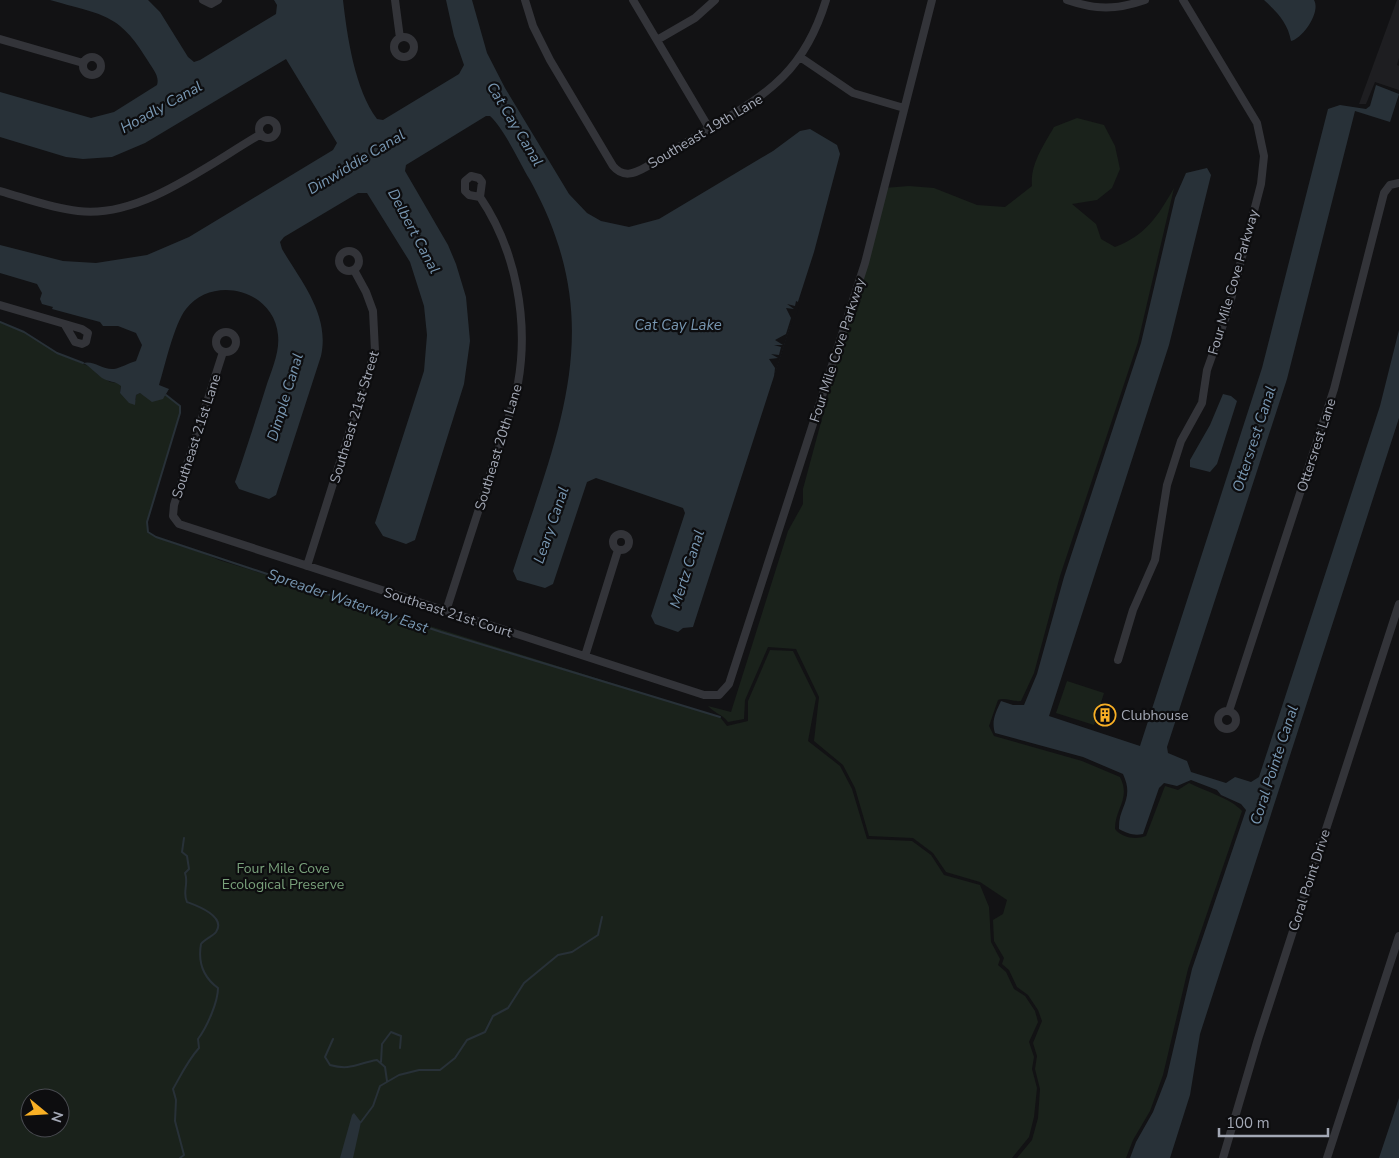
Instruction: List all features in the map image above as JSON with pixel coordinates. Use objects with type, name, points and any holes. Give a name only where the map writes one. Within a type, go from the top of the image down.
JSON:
[{"type":"street","points":[[203,0],[211,4],[218,0]]},
{"type":"street","points":[[395,0],[400,38]]},
{"type":"street","name":"Southeast 19th Lane","points":[[524,0],[533,27],[552,64],[613,166],[623,174],[631,174],[646,167],[771,90],[800,57],[812,36],[826,0]]},
{"type":"street","points":[[633,0],[709,128]]},
{"type":"street","points":[[657,40],[701,14],[715,0]]},
{"type":"street","name":"Four Mile Cove Parkway","points":[[722,693],[728,684],[860,280],[932,0]]},
{"type":"street","points":[[1067,0],[1106,9],[1140,1]]},
{"type":"street","name":"Four Mile Cove Parkway","points":[[1118,660],[1134,610],[1155,560],[1168,478],[1182,438],[1195,418],[1202,402],[1207,370],[1229,307],[1263,168],[1263,150],[1257,123],[1183,0]]},
{"type":"street","points":[[0,39],[83,63]]},
{"type":"street","points":[[800,57],[853,93],[904,108]]},
{"type":"street","points":[[0,191],[78,211],[100,212],[124,208],[166,191],[261,134]]},
{"type":"street","name":"Ottersrest Lane","points":[[1229,711],[1334,389],[1384,193],[1390,185],[1399,183]]},
{"type":"street","name":"Southeast 20th Lane","points":[[446,611],[510,411],[521,358],[521,322],[515,278],[500,234],[480,197]]},
{"type":"street","name":"Southeast 21st Street","points":[[307,566],[375,351],[373,311],[366,292],[354,270]]},
{"type":"street","points":[[0,305],[65,325]]},
{"type":"street","name":"Southeast 21st Lane","points":[[175,520],[174,505],[223,352]]},
{"type":"street","name":"Southeast 21st Court","points":[[175,520],[193,529],[708,696],[716,696],[722,693]]},
{"type":"street","points":[[585,656],[618,550]]},
{"type":"street","name":"Coral Point Drive","points":[[1223,1158],[1258,1039],[1399,604]]},
{"type":"street","points":[[1327,1158],[1399,936]]},
{"type":"shaded area","points":[[1397,0],[1399,0],[1399,58],[1397,65],[1399,66],[1399,90],[1375,82],[1366,104],[1359,104]]},
{"type":"green space","points":[[1077,118],[1104,125],[1115,146],[1120,169],[1112,188],[1097,200],[1072,204],[1096,224],[1101,239],[1115,247],[1135,237],[1150,224],[1174,188],[1138,342],[1060,576],[1034,673],[1021,701],[998,700],[989,726],[994,736],[1082,761],[1120,777],[1124,791],[1115,829],[1125,836],[1134,838],[1146,836],[1165,786],[1178,790],[1189,783],[1225,799],[1242,811],[1188,969],[1163,1075],[1150,1111],[1133,1140],[1126,1158],[1017,1158],[1032,1140],[1038,1118],[1040,1089],[1035,1069],[1037,1056],[1033,1043],[1042,1021],[1038,1010],[1028,995],[1017,987],[1009,970],[1002,964],[1004,958],[994,941],[993,920],[1003,914],[1007,900],[980,882],[946,872],[933,853],[913,838],[869,836],[855,788],[843,765],[814,741],[819,697],[796,649],[768,647],[745,700],[744,719],[728,722],[708,706],[731,712],[788,531],[803,504],[803,489],[884,188],[909,186],[934,188],[977,205],[1005,207],[1032,186],[1035,162],[1054,127]]},
{"type":"green space","name":"Four Mile Cove Ecological Preserve","points":[[0,322],[24,332],[57,353],[93,368],[97,374],[110,382],[121,385],[120,393],[136,400],[136,395],[140,393],[163,398],[166,395],[180,406],[180,413],[147,522],[148,532],[165,540],[219,560],[720,717],[727,726],[748,721],[748,701],[770,650],[793,651],[816,698],[808,741],[840,766],[852,789],[867,839],[912,841],[931,855],[944,875],[980,885],[989,907],[991,942],[1000,959],[998,965],[1006,972],[1014,989],[1025,996],[1035,1011],[1038,1022],[1029,1042],[1034,1057],[1032,1069],[1037,1088],[1034,1117],[1029,1137],[1012,1158],[0,1158]]},
{"type":"green space","points":[[1067,681],[1104,693],[1094,725],[1056,713]]},
{"type":"water","points":[[50,0],[148,0],[160,12],[188,57],[194,62],[276,14],[277,5],[274,0],[343,0],[353,62],[363,93],[377,119],[383,120],[459,74],[464,65],[454,36],[446,0],[472,0],[487,53],[505,88],[569,194],[587,213],[601,221],[629,227],[659,219],[773,151],[800,131],[810,129],[837,145],[840,154],[814,252],[693,627],[683,628],[678,632],[655,624],[651,616],[685,513],[683,508],[596,478],[587,482],[553,584],[545,588],[517,580],[513,571],[560,423],[569,376],[572,330],[568,282],[554,233],[530,180],[496,122],[490,116],[486,116],[406,165],[405,171],[448,245],[456,264],[466,297],[470,341],[464,384],[415,540],[406,544],[383,536],[375,523],[424,371],[427,335],[424,306],[410,262],[367,193],[358,193],[284,237],[280,242],[282,249],[306,287],[318,313],[323,341],[321,356],[276,495],[269,499],[239,489],[235,482],[278,348],[278,335],[274,320],[266,307],[254,298],[241,292],[226,290],[211,292],[198,298],[186,309],[174,335],[159,385],[169,389],[163,399],[152,402],[140,393],[136,395],[135,405],[129,403],[120,393],[121,386],[102,378],[83,363],[87,362],[114,369],[136,361],[142,345],[136,333],[118,326],[103,326],[100,322],[52,309],[53,307],[42,304],[40,299],[42,293],[37,284],[0,273],[0,245],[63,261],[96,263],[147,255],[189,237],[333,150],[337,143],[286,59],[145,143],[112,157],[83,159],[66,157],[0,137],[0,92],[91,118],[114,112],[157,85],[157,75],[138,45],[118,24],[96,13]]},
{"type":"water","points":[[1264,0],[1314,0],[1316,5],[1310,24],[1301,35],[1291,41],[1285,23]]},
{"type":"water","points":[[1376,85],[1399,94],[1390,122],[1355,111],[1287,379],[1167,747],[1168,753],[1187,761],[1191,772],[1226,783],[1235,777],[1251,782],[1259,777],[1380,406],[1399,330],[1399,418],[1200,1034],[1190,1095],[1170,1158],[1130,1158],[1136,1142],[1153,1112],[1167,1076],[1192,969],[1246,810],[1241,804],[1221,795],[1217,790],[1191,780],[1177,786],[1164,783],[1159,788],[1143,834],[1127,833],[1119,829],[1119,821],[1127,797],[1123,774],[1083,757],[995,733],[995,717],[1001,701],[1013,705],[1024,705],[1037,674],[1064,577],[1141,343],[1175,198],[1186,173],[1207,168],[1211,175],[1169,345],[1049,716],[1140,746],[1262,368],[1328,109],[1340,105],[1366,109],[1370,106]]},
{"type":"water","points":[[1223,394],[1231,396],[1237,401],[1217,464],[1210,472],[1190,467],[1190,460],[1210,425]]},
{"type":"water","points":[[1399,1098],[1399,1158],[1379,1158]]},
{"type":"water","points":[[354,1113],[361,1122],[353,1158],[340,1158],[352,1115]]},
{"type":"pier","points":[[796,301],[800,303],[774,377],[775,368],[769,359],[778,358],[771,354],[779,355],[781,347],[774,345],[783,345],[775,340],[786,334],[791,318],[786,308],[794,309],[787,304],[795,306]]},
{"type":"waterway","name":"Spreader Waterway East","points":[[0,322],[24,332],[57,353],[83,363]]},
{"type":"waterway","name":"Spreader Waterway East","points":[[166,395],[180,406],[180,413],[147,522],[148,532],[156,537],[441,632],[720,717]]},
{"type":"waterway","points":[[180,1158],[184,1155],[175,1121],[176,1100],[173,1089],[199,1048],[198,1039],[205,1028],[218,994],[218,988],[205,974],[200,956],[201,944],[216,932],[217,921],[209,912],[187,902],[185,895],[185,873],[189,869],[187,856],[182,852],[184,838]]},
{"type":"waterway","points":[[361,1122],[373,1106],[380,1086],[399,1075],[419,1070],[440,1070],[455,1058],[467,1040],[485,1032],[493,1016],[508,1008],[524,983],[558,955],[572,952],[598,935],[602,917]]},
{"type":"waterway","points":[[381,1062],[382,1044],[391,1032],[401,1036],[400,1048]]},
{"type":"waterway","points":[[333,1039],[325,1057],[330,1065],[349,1067],[377,1060],[385,1067],[387,1081]]},
{"type":"place","name":"Clubhouse","points":[[1105,715]]},
{"type":"water label","name":"Hoadly Canal","points":[[161,107]]},
{"type":"water label","name":"Cat Cay Canal","points":[[515,124]]},
{"type":"water label","name":"Dinwiddie Canal","points":[[356,162]]},
{"type":"water label","name":"Delbert Canal","points":[[414,231]]},
{"type":"water label","name":"Cat Cay Lake","points":[[678,325]]},
{"type":"water label","name":"Dimple Canal","points":[[285,397]]},
{"type":"water label","name":"Ottersrest Canal","points":[[1254,439]]},
{"type":"water label","name":"Leary Canal","points":[[551,525]]},
{"type":"water label","name":"Mertz Canal","points":[[687,569]]},
{"type":"water label","name":"Coral Pointe Canal","points":[[1274,765]]}]
